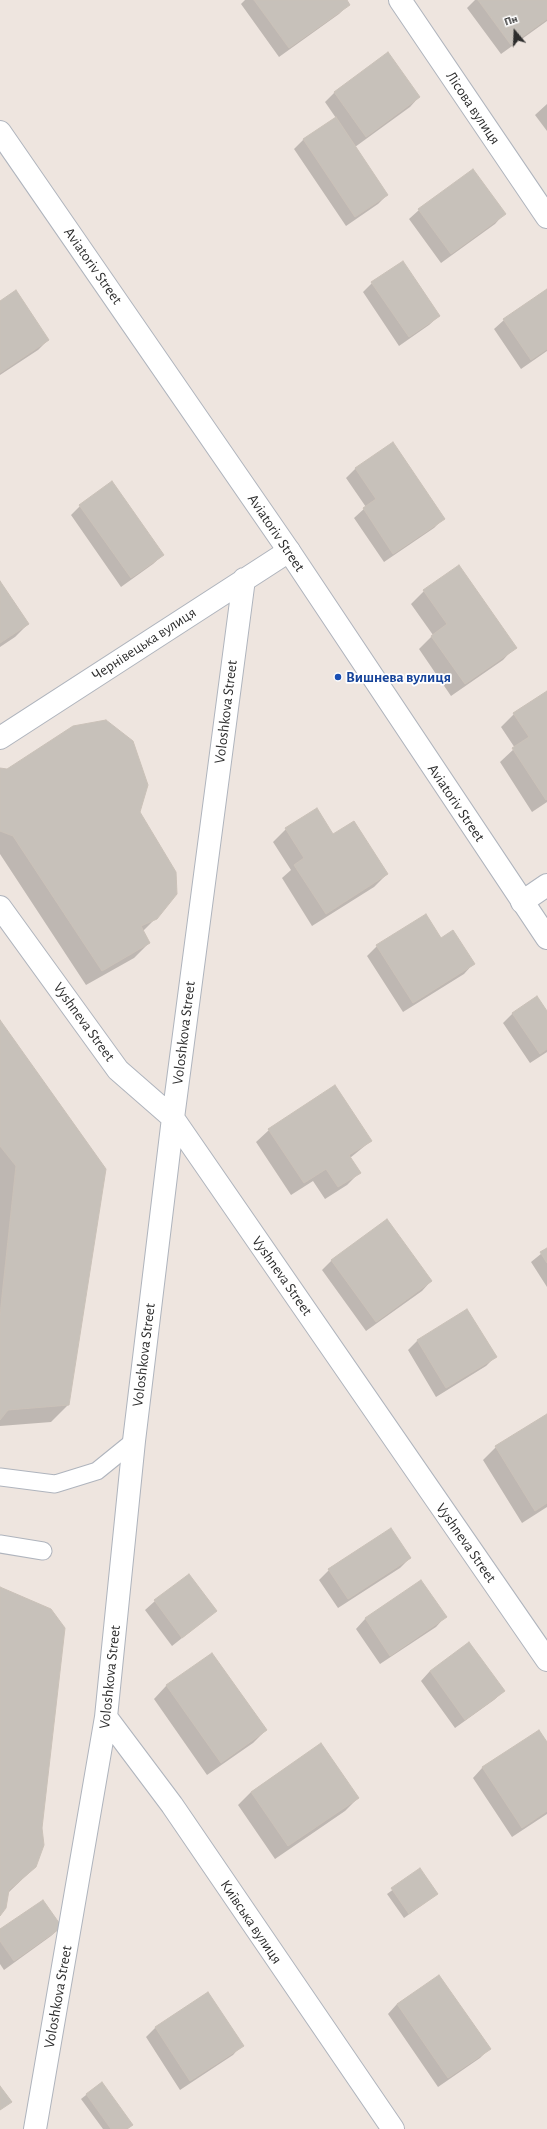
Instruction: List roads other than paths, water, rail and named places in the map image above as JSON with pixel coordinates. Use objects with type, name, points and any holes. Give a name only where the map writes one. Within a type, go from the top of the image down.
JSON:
[{"type":"street","name":"Лісова вулиця","points":[[400,0],[547,217]]},
{"type":"street","name":"Aviatoriv Street","points":[[0,132],[289,551],[547,938]]},
{"type":"street","name":"Чернівецька вулиця","points":[[0,738],[289,551]]},
{"type":"street","name":"Voloshkova Street","points":[[35,2129],[106,1717],[134,1441],[173,1118],[244,579]]},
{"type":"street","points":[[522,902],[547,885]]},
{"type":"street","name":"Vyshneva Street","points":[[1,911],[118,1070],[173,1118],[547,1660]]},
{"type":"street","name":"Київська вулиця","points":[[106,1717],[172,1806],[393,2129]]},
{"type":"lane","points":[[0,1477],[55,1484],[96,1471],[134,1441]]},
{"type":"lane","points":[[0,1544],[43,1551]]},
{"type":"place","name":"Вишнева вулиця","points":[[338,677]]}]
